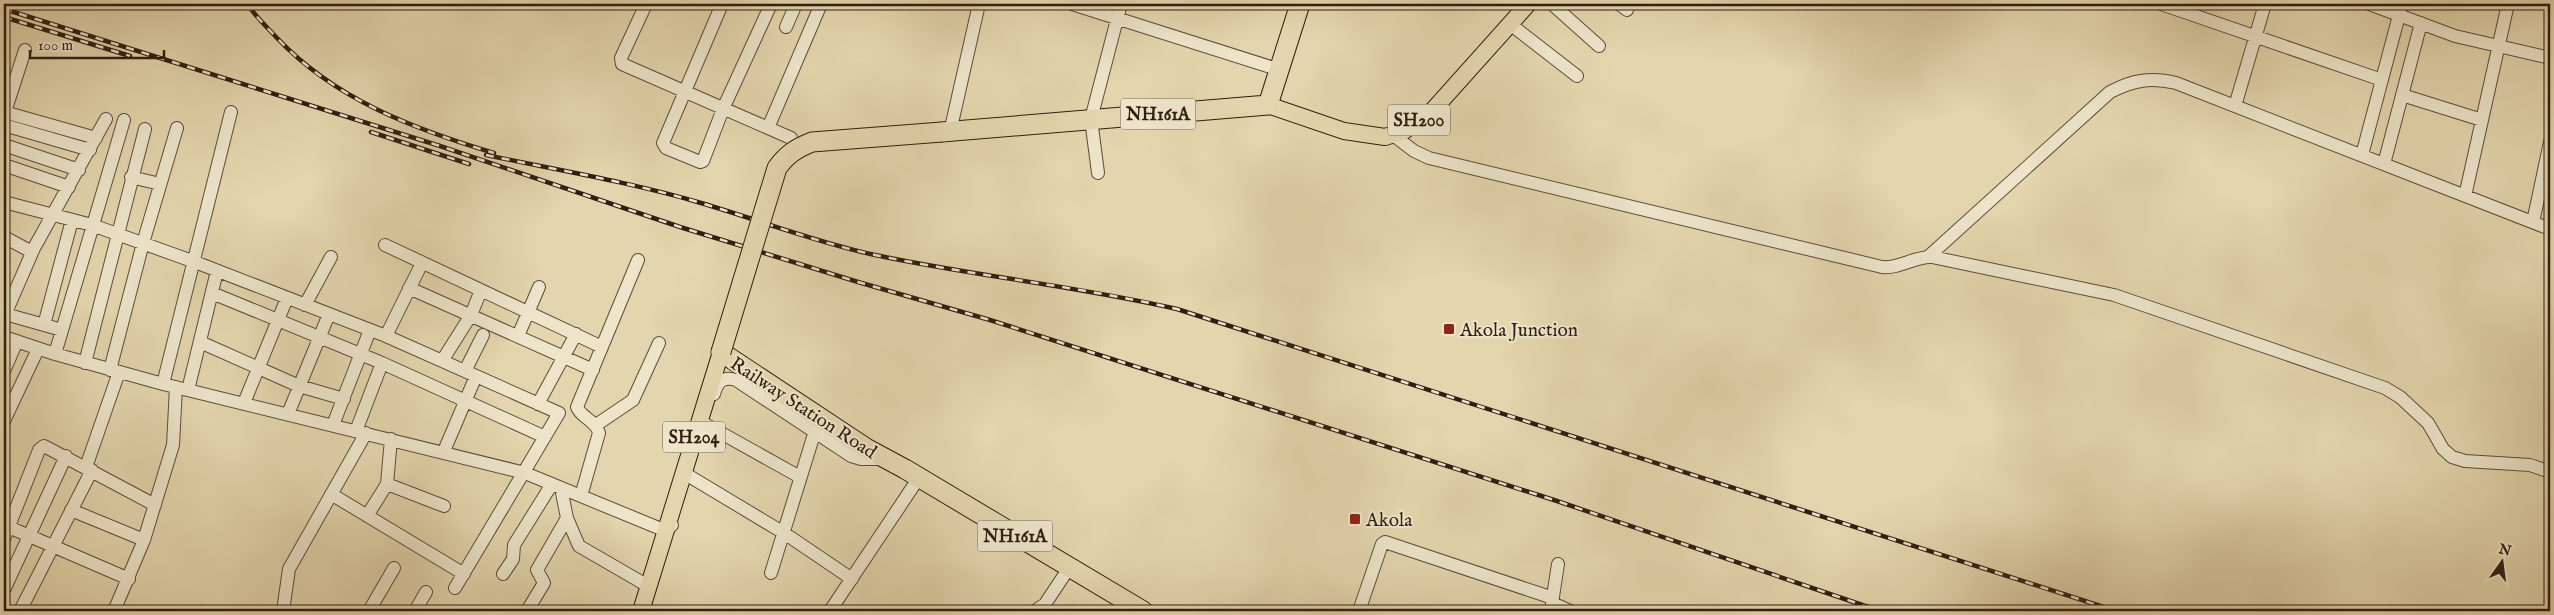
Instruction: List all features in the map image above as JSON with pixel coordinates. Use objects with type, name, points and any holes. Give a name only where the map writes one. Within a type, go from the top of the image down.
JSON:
[{"type":"highway","points":[[1268,105],[1300,4]]},
{"type":"highway","name":"NH161A","points":[[720,352],[777,168],[785,157],[795,149],[812,142],[1268,105]]},
{"type":"highway","name":"Railway Station Road","points":[[720,352],[866,448],[904,469],[1125,611]]},
{"type":"highway","name":"Railway Station Road","points":[[886,460],[899,476],[914,485],[1066,572],[1143,611]]},
{"type":"main road","name":"SH200","points":[[1268,105],[1344,131],[1385,138],[1404,131],[1433,110],[1528,4]]},
{"type":"main road","name":"SH204","points":[[641,611],[720,352]]},
{"type":"street","points":[[646,4],[621,58],[622,64],[791,138]]},
{"type":"street","points":[[722,4],[683,92],[664,144],[698,162],[703,162],[723,109],[771,4]]},
{"type":"street","points":[[786,27],[796,4]]},
{"type":"street","points":[[768,128],[821,4]]},
{"type":"street","points":[[946,132],[978,4]]},
{"type":"street","points":[[1076,4],[1280,70]]},
{"type":"street","points":[[1098,172],[1091,119],[1116,17],[1121,4]]},
{"type":"street","points":[[1552,4],[1599,46]]},
{"type":"street","points":[[2161,4],[2382,80]]},
{"type":"street","points":[[2235,106],[2265,4]]},
{"type":"street","points":[[2369,4],[2400,9],[2421,23],[2450,34],[2550,58]]},
{"type":"street","points":[[2465,196],[2508,4]]},
{"type":"street","points":[[2362,156],[2400,9]]},
{"type":"street","points":[[2384,164],[2421,23]]},
{"type":"street","points":[[1510,24],[1577,76]]},
{"type":"street","points":[[25,50],[4,116],[93,144]]},
{"type":"street","points":[[1928,257],[2110,92],[2128,83],[2143,79],[2160,79],[2235,106],[2550,229]]},
{"type":"street","points":[[2402,95],[2482,120]]},
{"type":"street","points":[[163,384],[231,112]]},
{"type":"street","points":[[62,330],[44,325],[6,308],[32,252],[106,119]]},
{"type":"street","points":[[55,354],[124,120]]},
{"type":"street","points":[[20,611],[71,510],[89,468],[115,371],[143,243],[177,128]]},
{"type":"street","points":[[85,363],[131,177],[146,129]]},
{"type":"street","points":[[1393,135],[1414,151],[1428,158],[1882,267],[1928,257],[2114,295],[2367,382],[2400,397],[2428,423],[2443,449],[2452,457],[2465,461],[2530,465],[2550,472]]},
{"type":"street","points":[[2533,222],[2550,142]]},
{"type":"street","points":[[4,145],[79,170]]},
{"type":"street","points":[[4,165],[69,187]]},
{"type":"street","points":[[131,177],[160,184]]},
{"type":"street","points":[[4,202],[92,225],[195,262],[386,336],[559,412],[577,409],[596,424],[599,433],[581,496]]},
{"type":"street","points":[[44,325],[72,220]]},
{"type":"street","points":[[4,237],[32,252]]},
{"type":"street","points":[[385,245],[602,347]]},
{"type":"street","points":[[306,305],[331,257]]},
{"type":"street","points":[[577,409],[638,260]]},
{"type":"street","points":[[386,336],[422,262]]},
{"type":"street","points":[[114,611],[144,540],[173,446],[182,388],[200,342],[217,271]]},
{"type":"street","points":[[518,336],[539,287]]},
{"type":"street","points":[[409,288],[593,370]]},
{"type":"street","points":[[442,361],[470,315],[481,290]]},
{"type":"street","points":[[212,293],[382,363],[545,437]]},
{"type":"street","points":[[244,403],[288,298]]},
{"type":"street","points":[[288,414],[329,314]]},
{"type":"street","points":[[333,425],[370,330]]},
{"type":"street","points":[[538,404],[576,334]]},
{"type":"street","points":[[444,452],[465,401],[470,374],[484,335]]},
{"type":"street","points":[[4,337],[85,363],[163,384],[525,473],[581,496],[667,527],[672,527],[718,383],[726,378],[731,378],[856,458],[886,460]]},
{"type":"street","points":[[4,371],[17,341]]},
{"type":"street","points":[[200,342],[299,386],[344,398]]},
{"type":"street","points":[[596,424],[633,400],[659,343]]},
{"type":"street","points":[[4,421],[38,349]]},
{"type":"street","points":[[283,611],[289,569],[332,494],[361,432],[382,363]]},
{"type":"street","points":[[455,588],[525,473],[559,412]]},
{"type":"street","points":[[705,424],[800,477]]},
{"type":"street","points":[[771,573],[815,432]]},
{"type":"street","points":[[367,516],[387,484],[391,439]]},
{"type":"street","points":[[129,579],[30,536],[5,530],[41,448],[47,446],[155,505]]},
{"type":"street","points":[[4,590],[66,456]]},
{"type":"street","points":[[688,476],[784,533],[852,579]]},
{"type":"street","points":[[387,484],[444,506]]},
{"type":"street","points":[[830,611],[914,485]]},
{"type":"street","points":[[557,486],[575,540],[583,550],[648,586]]},
{"type":"street","points":[[503,574],[513,559],[514,545],[557,486]]},
{"type":"street","points":[[332,494],[464,574]]},
{"type":"street","points":[[71,510],[144,540]]},
{"type":"street","points":[[526,609],[544,583],[537,570],[567,518]]},
{"type":"street","points":[[1359,611],[1382,544],[1385,542],[1553,598]]},
{"type":"street","points":[[1558,564],[1552,604],[1570,611]]},
{"type":"street","points":[[369,611],[394,568]]},
{"type":"street","points":[[1041,609],[1066,572]]},
{"type":"street","points":[[415,611],[426,592]]},
{"type":"railway","points":[[247,4],[258,18],[300,60],[350,95],[378,110],[435,134],[494,153]]},
{"type":"railway","points":[[4,9],[440,146],[680,227],[858,282],[990,320],[1557,501],[1880,611]]},
{"type":"railway","points":[[4,17],[130,56]]},
{"type":"railway","points":[[371,132],[469,164]]},
{"type":"railway","points":[[486,155],[674,196],[831,244],[875,255],[1102,294],[1177,309],[2116,611]]},
{"type":"place","name":"Akola Junction","points":[[1449,329]]},
{"type":"place","name":"Akola","points":[[1355,519]]}]
